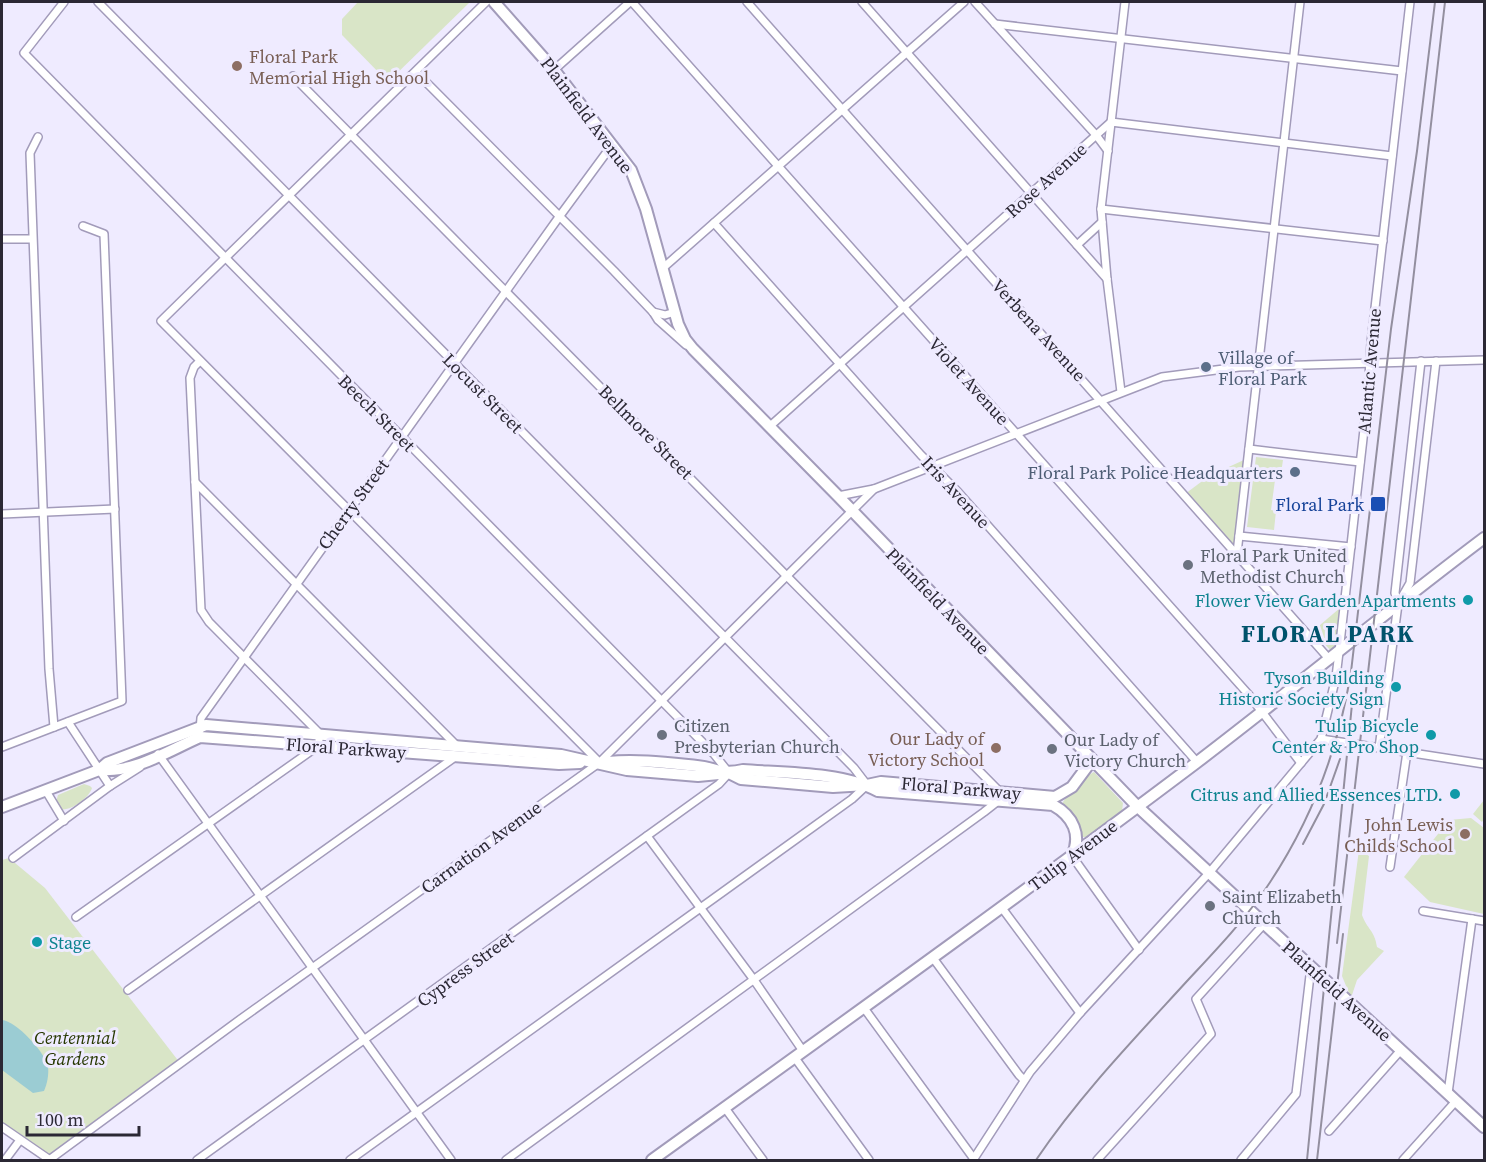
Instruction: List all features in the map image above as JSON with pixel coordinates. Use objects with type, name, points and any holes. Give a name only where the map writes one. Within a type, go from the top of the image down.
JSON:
[{"type":"main road","name":"Plainfield Avenue","points":[[494,2],[554,70],[612,145],[636,181],[681,332],[693,349],[1137,806],[1485,1127]]},
{"type":"main road","name":"Tulip Avenue","points":[[655,1160],[1072,856],[1335,656],[1398,604],[1485,538]]},
{"type":"main road","name":"Floral Parkway","points":[[2,807],[99,770],[107,764],[154,754],[206,725],[320,734],[376,745]]},
{"type":"main road","name":"Floral Parkway","points":[[200,727],[318,746],[376,745],[517,756],[561,755],[627,770],[700,766],[729,773],[743,770],[787,779],[835,778],[867,785],[880,782],[926,790],[1054,801]]},
{"type":"main road","points":[[1072,856],[1077,840],[1076,831],[1067,815],[1054,801],[1071,787],[1092,760]]},
{"type":"street","name":"Beech Street","points":[[64,2],[24,54],[714,754],[729,773]]},
{"type":"street","name":"Locust Street","points":[[98,2],[854,768],[867,785]]},
{"type":"street","points":[[486,2],[161,321],[599,763]]},
{"type":"street","points":[[554,70],[631,2]]},
{"type":"street","name":"Violet Avenue","points":[[631,2],[1249,695],[1301,764]]},
{"type":"street","name":"Verbena Avenue","points":[[747,2],[1237,554],[1335,656]]},
{"type":"street","points":[[862,2],[1107,279]]},
{"type":"street","points":[[663,268],[964,2]]},
{"type":"street","points":[[975,2],[1108,151]]},
{"type":"street","points":[[1121,392],[1101,209],[1125,2]]},
{"type":"street","points":[[1237,554],[1300,2]]},
{"type":"street","name":"Atlantic Avenue","points":[[1321,739],[1336,677],[1335,656],[1351,547],[1410,2]]},
{"type":"street","points":[[995,24],[1402,71]]},
{"type":"street","points":[[416,72],[653,312],[658,320],[693,349]]},
{"type":"street","name":"Bellmore Street","points":[[293,76],[788,576],[998,796]]},
{"type":"street","points":[[1111,122],[1392,156]]},
{"type":"street","name":"Rose Avenue","points":[[769,427],[1111,122]]},
{"type":"street","points":[[38,137],[30,153],[32,239],[49,669],[54,727]]},
{"type":"street","name":"Cherry Street","points":[[200,727],[244,657],[612,145]]},
{"type":"street","points":[[1101,209],[1383,241]]},
{"type":"street","points":[[1077,245],[1102,222]]},
{"type":"street","name":"Iris Avenue","points":[[714,223],[1197,762]]},
{"type":"street","points":[[2,747],[122,700],[104,234],[83,226]]},
{"type":"street","points":[[2,239],[32,239]]},
{"type":"street","points":[[653,312],[664,315],[675,312]]},
{"type":"street","name":"Carnation Avenue","points":[[838,496],[874,489],[1162,377],[1258,367],[1485,360]]},
{"type":"street","points":[[76,917],[318,746],[320,734],[209,622],[201,610],[190,378],[194,367],[201,361]]},
{"type":"street","points":[[1379,748],[1398,604],[1395,593],[1422,361]]},
{"type":"street","points":[[1398,604],[1410,584],[1436,361]]},
{"type":"street","points":[[1249,449],[1360,462]]},
{"type":"street","points":[[128,990],[457,751],[413,702],[195,482]]},
{"type":"street","name":"Carnation Avenue","points":[[49,1160],[599,763],[874,489]]},
{"type":"street","points":[[2,514],[115,509]]},
{"type":"street","points":[[1239,536],[1351,547]]},
{"type":"street","points":[[68,722],[110,786]]},
{"type":"street","points":[[864,1008],[973,1160],[1024,1080],[1080,1013],[1209,873],[1321,739],[1485,764]]},
{"type":"street","points":[[1390,867],[1407,752]]},
{"type":"street","points":[[13,858],[154,754],[208,823],[451,1161]]},
{"type":"street","name":"Cypress Street","points":[[198,1161],[719,784],[729,773]]},
{"type":"street","points":[[350,1161],[852,799],[867,785]]},
{"type":"street","points":[[46,791],[64,821]]},
{"type":"street","points":[[506,1161],[984,812],[998,796]]},
{"type":"street","points":[[647,836],[753,980],[869,1161]]},
{"type":"street","points":[[1072,856],[1139,950]]},
{"type":"street","points":[[1002,908],[1080,1013]]},
{"type":"street","points":[[1423,911],[1485,921]]},
{"type":"street","points":[[1448,1093],[1472,919]]},
{"type":"street","points":[[1097,1161],[1211,1034],[1196,999],[1264,924]]},
{"type":"street","points":[[933,958],[1024,1080]]},
{"type":"street","points":[[1241,1161],[1296,1094],[1311,967]]},
{"type":"street","points":[[1329,1131],[1401,1050]]},
{"type":"street","points":[[1403,1161],[1456,1101]]},
{"type":"street","points":[[725,1108],[763,1161]]},
{"type":"street","points":[[2,1127],[49,1160]]},
{"type":"street","points":[[5,1161],[20,1140]]},
{"type":"green space","points":[[358,2],[470,2],[388,82],[342,35],[342,19]]},
{"type":"green space","points":[[1256,457],[1283,460],[1280,480],[1275,480],[1271,510],[1276,511],[1274,530],[1247,527]]},
{"type":"green space","points":[[1246,459],[1236,551],[1185,494],[1209,476]]},
{"type":"green space","points":[[1340,608],[1338,645],[1332,652],[1313,631]]},
{"type":"green space","points":[[1094,772],[1123,803],[1122,811],[1087,837],[1082,837],[1074,818],[1062,804],[1076,786]]},
{"type":"green space","points":[[84,784],[92,788],[87,796],[74,806],[60,809],[56,802],[58,795]]},
{"type":"green space","points":[[1484,800],[1484,819],[1482,822],[1473,814]]},
{"type":"green space","name":"John Lewis Childs School","points":[[1471,818],[1484,828],[1484,914],[1430,902],[1404,877],[1449,820]]},
{"type":"green space","points":[[1359,850],[1369,856],[1362,915],[1375,937],[1377,947],[1384,951],[1357,980],[1351,998],[1342,976]]},
{"type":"green space","name":"Centennial Gardens","points":[[9,858],[45,888],[180,1063],[49,1160],[2,1126],[2,860]]},
{"type":"shaded area","points":[[2,1020],[15,1026],[42,1054],[48,1067],[48,1079],[44,1091],[33,1093],[2,1070]]},
{"type":"railway","points":[[1036,1160],[1089,1090],[1245,917],[1262,894],[1294,842],[1330,760],[1351,672],[1391,329],[1417,151],[1435,2]]},
{"type":"railway","points":[[1337,943],[1445,2]]},
{"type":"railway","points":[[1307,1160],[1352,704]]},
{"type":"railway","points":[[1303,844],[1324,804],[1340,759]]},
{"type":"railway","points":[[1317,1160],[1343,934]]},
{"type":"place","name":"Floral Park Memorial High School","points":[[237,66]]},
{"type":"place","name":"Village of Floral Park","points":[[1206,367]]},
{"type":"place","name":"Floral Park Police Headquarters","points":[[1295,472]]},
{"type":"place","name":"Floral Park","points":[[1378,504]]},
{"type":"place","name":"Floral Park United Methodist Church","points":[[1188,565]]},
{"type":"place","name":"Flower View Garden Apartments","points":[[1468,600]]},
{"type":"place","name":"Tyson Building Historic Society Sign","points":[[1396,687]]},
{"type":"place","name":"Citizen Presbyterian Church","points":[[662,735]]},
{"type":"place","name":"Tulip Bicycle Center & Pro Shop","points":[[1431,735]]},
{"type":"place","name":"Our Lady of Victory School","points":[[996,748]]},
{"type":"place","name":"Our Lady of Victory Church","points":[[1052,749]]},
{"type":"place","name":"Citrus and Allied Essences LTD.","points":[[1455,794]]},
{"type":"place","name":"John Lewis Childs School","points":[[1465,834]]},
{"type":"place","name":"Saint Elizabeth Church","points":[[1210,906]]},
{"type":"place","name":"Stage","points":[[37,942]]},
{"type":"district","name":"FLORAL PARK","points":[[1328,633]]}]
